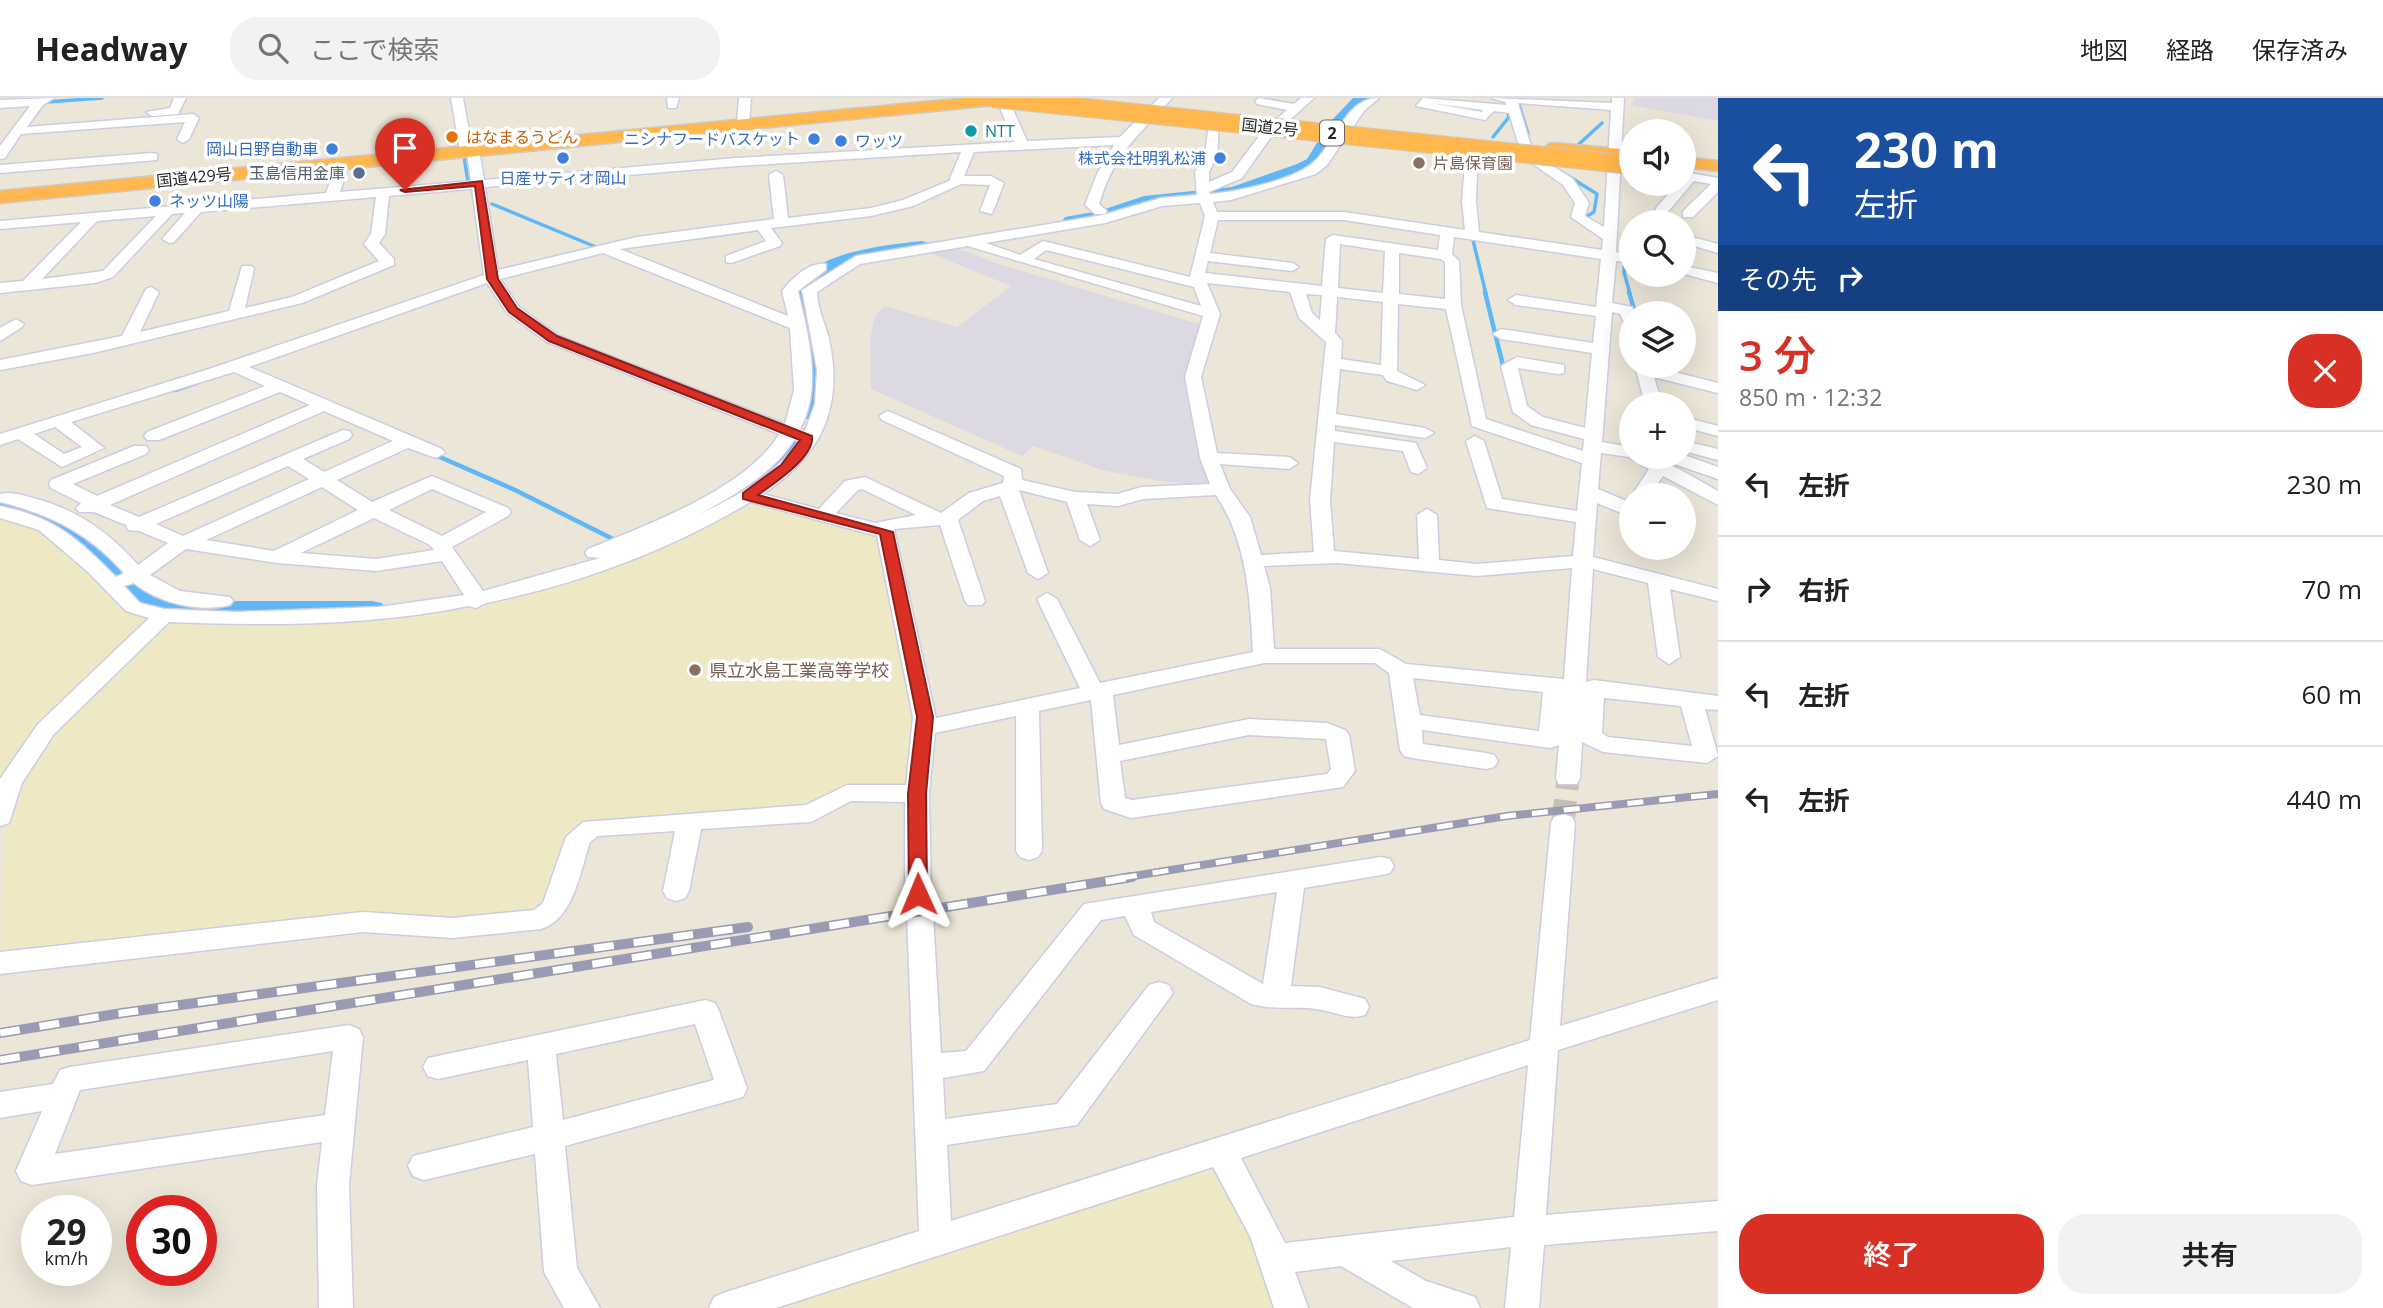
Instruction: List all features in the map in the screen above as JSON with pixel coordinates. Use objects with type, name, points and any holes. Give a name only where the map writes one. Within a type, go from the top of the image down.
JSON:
[{"type":"highway","points":[[899,109],[925,104],[929,98]]},
{"type":"highway","points":[[953,98],[1154,108],[1213,125],[1276,126]]},
{"type":"highway","points":[[1058,98],[1154,108],[1276,126],[1619,161]]},
{"type":"highway","name":"国道429号","points":[[0,197],[1005,100]]},
{"type":"highway","name":"国道2号","points":[[1005,100],[1619,161]]},
{"type":"highway","name":"国道2号","points":[[1005,100],[1619,161]]},
{"type":"highway","points":[[1341,133],[1472,152],[1529,152]]},
{"type":"highway","points":[[1696,171],[1718,176]]},
{"type":"street","points":[[22,127],[174,111],[180,98]]},
{"type":"street","points":[[457,98],[479,183],[492,279],[513,310],[553,339],[799,435]]},
{"type":"street","points":[[743,124],[745,98]]},
{"type":"street","points":[[1276,98],[1301,103]]},
{"type":"street","points":[[0,496],[29,502],[88,544],[124,580],[171,597],[198,601],[378,600],[474,595],[660,525],[752,472],[799,435],[821,415],[825,385],[818,324],[808,298],[813,285],[856,260],[971,242],[1203,193],[1246,192],[1311,171],[1322,162],[1360,108],[1373,98]]},
{"type":"street","points":[[0,155],[43,100]]},
{"type":"street","points":[[0,104],[43,100]]},
{"type":"street","points":[[1005,100],[1022,145]]},
{"type":"street","points":[[1261,101],[1301,103]]},
{"type":"street","points":[[1494,102],[1618,108]]},
{"type":"street","points":[[1203,193],[1237,175],[1276,126],[1301,103]]},
{"type":"street","points":[[1513,105],[1529,152],[1573,186],[1582,203],[1578,217],[1615,233],[1619,240]]},
{"type":"street","points":[[1100,215],[1092,205],[1095,191],[1121,141],[1154,108]]},
{"type":"street","points":[[22,127],[193,118],[183,139]]},
{"type":"street","points":[[1213,125],[1211,156],[1202,173],[1203,193],[1212,216],[1202,249],[1197,280],[1212,314],[1194,377],[1209,458],[1222,489],[1240,517],[1259,588],[1264,656]]},
{"type":"street","points":[[0,225],[165,214],[383,191],[736,162],[1121,141]]},
{"type":"street","points":[[7,436],[60,422],[234,366],[414,300],[492,279],[607,250],[899,206],[943,190],[958,180],[969,149]]},
{"type":"street","points":[[1472,152],[1469,201],[1472,234]]},
{"type":"street","points":[[0,169],[152,157]]},
{"type":"street","points":[[331,198],[343,163]]},
{"type":"street","points":[[776,176],[782,224]]},
{"type":"street","points":[[1691,210],[1718,176]]},
{"type":"street","points":[[958,180],[997,183],[987,211]]},
{"type":"street","points":[[0,365],[128,340],[297,300],[389,262],[371,244],[378,234],[383,191]]},
{"type":"street","points":[[1568,778],[1604,309],[1620,196]]},
{"type":"street","points":[[1662,210],[1674,196]]},
{"type":"street","points":[[169,239],[195,211]]},
{"type":"street","points":[[0,288],[95,278],[108,274],[165,214]]},
{"type":"street","points":[[0,512],[56,521],[88,544],[124,580],[133,607],[164,615],[382,615],[568,578],[632,556],[748,496],[786,468],[803,449],[798,418],[803,389],[798,326],[790,291],[792,286],[849,253],[1100,215]]},
{"type":"street","points":[[1212,216],[1344,216],[1472,234],[1615,233]]},
{"type":"street","points":[[27,285],[91,220]]},
{"type":"street","points":[[731,259],[775,243],[763,228]]},
{"type":"street","points":[[1445,255],[1447,231]]},
{"type":"street","points":[[1327,334],[1333,239],[1445,255],[1452,261],[1453,305],[1478,422],[1619,452]]},
{"type":"street","points":[[971,242],[1023,260],[1212,314]]},
{"type":"street","points":[[1696,244],[1718,249]]},
{"type":"street","points":[[1023,260],[1043,245],[1197,280],[1453,305]]},
{"type":"street","points":[[1392,248],[1389,371],[1393,377],[1417,385]]},
{"type":"street","points":[[1202,249],[1291,260]]},
{"type":"street","points":[[607,250],[798,326]]},
{"type":"street","points":[[236,313],[247,269]]},
{"type":"street","points":[[1696,273],[1718,278]]},
{"type":"street","points":[[1297,288],[1305,314],[1334,341],[1320,500],[1324,558]]},
{"type":"street","points":[[128,340],[151,292]]},
{"type":"street","points":[[1516,300],[1619,310]]},
{"type":"street","points":[[0,336],[16,324]]},
{"type":"street","points":[[1501,334],[1601,349]]},
{"type":"street","points":[[1558,369],[1517,362],[1508,366],[1520,408],[1537,421],[1592,447]]},
{"type":"street","points":[[1332,363],[1389,371]]},
{"type":"street","points":[[234,366],[436,453]]},
{"type":"street","points":[[1681,378],[1718,388]]},
{"type":"street","points":[[277,556],[432,482],[501,512],[443,549],[376,565],[277,556],[184,542],[95,504],[58,484],[279,386]]},
{"type":"street","points":[[56,521],[324,405]]},
{"type":"street","points":[[888,416],[1014,473],[1010,485],[1038,573]]},
{"type":"street","points":[[7,436],[62,461],[95,448],[60,422]]},
{"type":"street","points":[[1696,425],[1718,431]]},
{"type":"street","points":[[1326,426],[1425,433]]},
{"type":"street","points":[[1326,426],[1410,447],[1418,468]]},
{"type":"street","points":[[88,544],[126,527],[142,525],[343,435]]},
{"type":"street","points":[[1475,441],[1494,504],[1586,518]]},
{"type":"street","points":[[124,580],[184,542],[407,442]]},
{"type":"street","points":[[1696,450],[1718,456]]},
{"type":"street","points":[[289,458],[365,506],[443,549],[474,595]]},
{"type":"street","points":[[1209,458],[1289,463]]},
{"type":"street","points":[[1696,468],[1718,473]]},
{"type":"street","points":[[1650,483],[1661,469]]},
{"type":"street","points":[[1676,469],[1718,499]]},
{"type":"street","points":[[824,514],[852,485],[865,483],[942,518],[975,601]]},
{"type":"street","points":[[880,528],[942,518],[976,498],[1010,485],[1075,498],[1118,499],[1142,493],[1222,489]]},
{"type":"street","points":[[1590,492],[1619,507]]},
{"type":"street","points":[[748,496],[880,528],[886,532],[925,728],[921,737],[917,794],[919,905],[936,1239]]},
{"type":"street","points":[[1075,498],[1090,540]]},
{"type":"street","points":[[1427,515],[1429,564]]},
{"type":"street","points":[[1251,561],[1324,558],[1429,564],[1477,570],[1584,561],[1718,595]]},
{"type":"street","points":[[1658,580],[1669,657]]},
{"type":"street","points":[[1047,599],[1097,691],[1110,755],[1113,803],[1131,810],[1334,781],[1343,771],[1337,735],[1327,731],[1250,727],[1110,755]]},
{"type":"street","points":[[0,817],[5,782],[46,729],[164,615]]},
{"type":"street","points":[[925,728],[1264,656],[1380,656],[1400,670],[1718,703]]},
{"type":"street","points":[[1400,670],[1412,750],[1486,761]]},
{"type":"street","points":[[1575,687],[1590,736],[1603,744],[1707,755],[1691,700]]},
{"type":"street","points":[[1409,721],[1550,740],[1575,687]]},
{"type":"street","points":[[1027,706],[1029,851]]},
{"type":"street","points":[[0,963],[363,922],[452,928],[541,919],[554,908],[579,837],[592,828],[811,813],[847,793],[917,794]]},
{"type":"street","points":[[676,891],[690,821]]},
{"type":"street","points":[[1522,1308],[1563,823]]},
{"type":"street","points":[[928,1067],[974,1062],[1093,911],[1381,866]]},
{"type":"street","points":[[1275,997],[1292,880]]},
{"type":"street","points":[[1135,905],[1143,928],[1261,996],[1320,998],[1355,1007]]},
{"type":"street","points":[[726,1308],[1718,989]]},
{"type":"street","points":[[931,1134],[1066,1116],[1159,993]]},
{"type":"street","points":[[424,1166],[549,1137],[732,1088],[705,1011],[438,1067]]},
{"type":"street","points":[[336,1308],[333,1185],[340,1126],[349,1037],[70,1079],[32,1171],[340,1126]]},
{"type":"street","points":[[541,1046],[561,1272],[583,1308]]},
{"type":"street","points":[[0,1105],[64,1094]]},
{"type":"street","points":[[1220,1149],[1265,1232],[1291,1308]]},
{"type":"street","points":[[1274,1259],[1527,1230],[1569,1230],[1718,1216]]},
{"type":"street","points":[[1345,1251],[1418,1294],[1462,1308]]},
{"type":"shaded area","points":[[1636,98],[1718,98],[1718,121],[1630,105]]},
{"type":"shaded area","points":[[954,247],[999,264],[1199,324],[1188,383],[1210,486],[1160,481],[1102,470],[1033,446],[1022,456],[871,389],[870,338],[875,316],[885,306],[957,327],[1011,286],[927,252]]},
{"type":"shaded area","points":[[761,503],[880,534],[917,718],[911,784],[896,790],[841,788],[807,809],[573,825],[546,905],[536,912],[474,920],[137,936],[13,954],[1,949],[6,825],[18,786],[31,761],[68,714],[166,625],[179,622],[385,620],[478,606],[635,561]]},
{"type":"shaded area","points":[[0,518],[30,526],[53,539],[122,608],[153,616],[0,780]]},
{"type":"shaded area","points":[[1204,1159],[1218,1165],[1285,1308],[787,1308]]},
{"type":"waterway","points":[[47,102],[102,98]]},
{"type":"waterway","points":[[1338,123],[1361,98]]},
{"type":"waterway","points":[[1493,137],[1509,117],[1504,98]]},
{"type":"waterway","points":[[1517,98],[1528,134]]},
{"type":"waterway","points":[[1578,145],[1602,123]]},
{"type":"waterway","points":[[1071,221],[1103,216],[1144,201],[1235,192],[1303,168],[1313,162],[1326,141]]},
{"type":"waterway","points":[[464,156],[468,182]]},
{"type":"waterway","points":[[1568,176],[1597,194],[1594,212],[1584,218],[1586,220]]},
{"type":"waterway","points":[[492,204],[596,247]]},
{"type":"waterway","points":[[696,238],[763,229]]},
{"type":"waterway","points":[[1472,236],[1486,294]]},
{"type":"waterway","points":[[811,413],[814,377],[809,327],[800,289],[843,262],[873,254],[922,247]]},
{"type":"waterway","points":[[1628,287],[1630,294]]},
{"type":"waterway","points":[[1485,292],[1504,370]]},
{"type":"waterway","points":[[1629,292],[1632,301]]},
{"type":"waterway","points":[[175,390],[196,383]]},
{"type":"waterway","points":[[665,532],[752,482],[796,441]]},
{"type":"waterway","points":[[433,454],[515,490],[617,541]]},
{"type":"waterway","points":[[0,503],[42,514],[73,532],[140,594],[157,604],[192,609],[372,609]]},
{"type":"tunnel","points":[[1563,823],[1568,778]]},
{"type":"railway","points":[[1121,878],[1507,816],[1718,794]]},
{"type":"railway","points":[[0,1060],[1132,877]]},
{"type":"railway","points":[[0,1033],[122,1013],[748,927]]},
{"type":"place","name":"NTT","points":[[971,131]]},
{"type":"place","name":"はなまるうどん","points":[[452,137]]},
{"type":"place","name":"ニシナフードバスケット","points":[[814,139]]},
{"type":"place","name":"ワッツ","points":[[841,141]]},
{"type":"place","name":"岡山日野自動車","points":[[332,149]]},
{"type":"place","name":"日産サティオ岡山","points":[[563,158]]},
{"type":"place","name":"株式会社明乳松浦","points":[[1220,158]]},
{"type":"place","name":"片島保育園","points":[[1419,163]]},
{"type":"place","name":"玉島信用金庫","points":[[359,173]]},
{"type":"place","name":"ネッツ山陽","points":[[155,201]]},
{"type":"place","name":"県立水島工業高等学校","points":[[695,670]]},
{"type":"route","points":[[405,190],[479,183],[492,279],[513,310],[553,339],[807,439],[803,449],[786,468],[759,491],[748,496],[873,526],[886,532],[925,717],[917,794],[918,894]]}]
